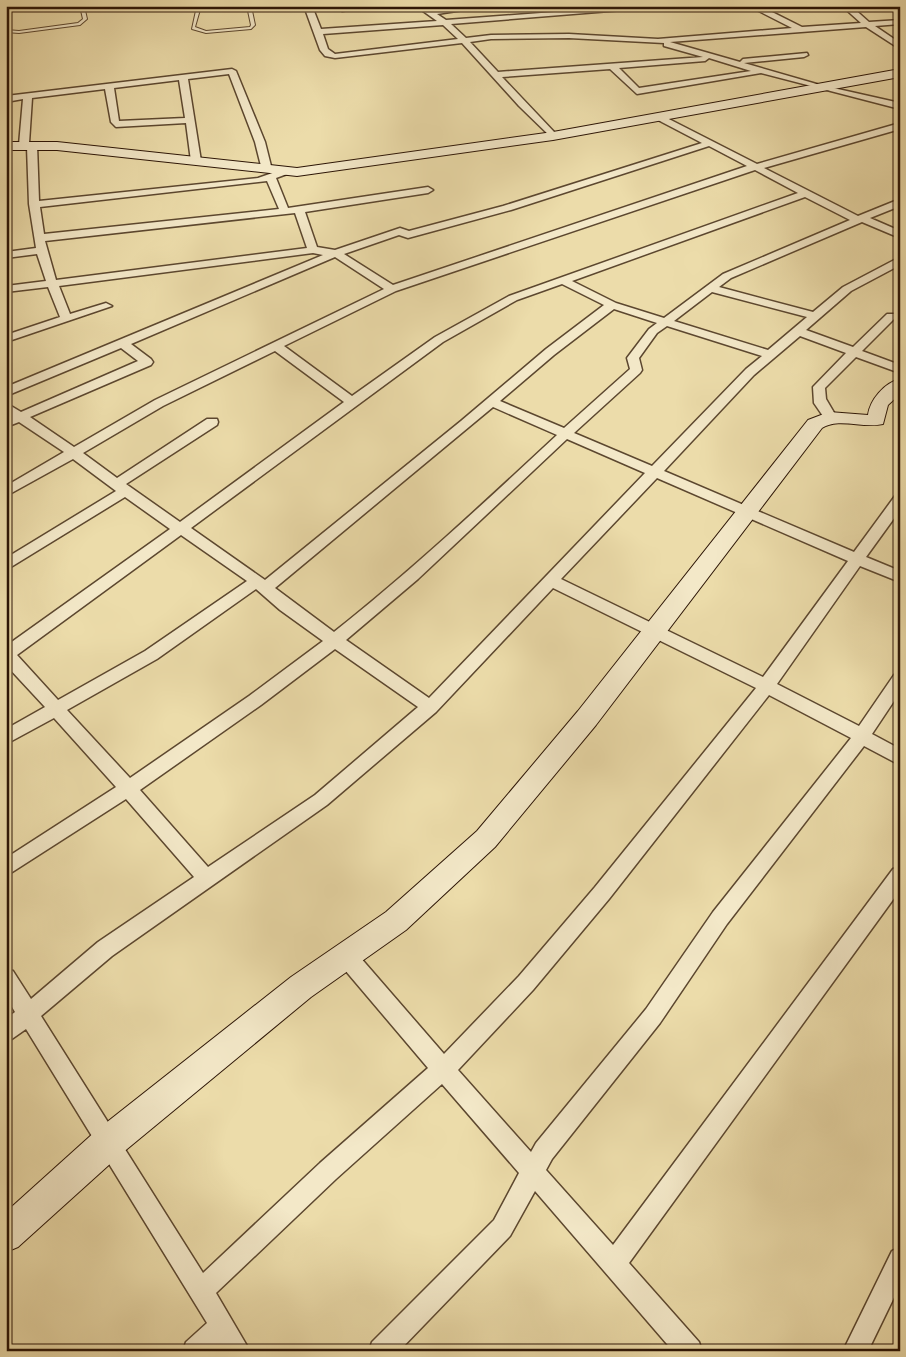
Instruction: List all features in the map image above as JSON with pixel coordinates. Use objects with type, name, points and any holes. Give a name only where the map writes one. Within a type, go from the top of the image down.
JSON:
[{"type":"street","points":[[308,6],[324,50],[328,54],[335,56],[466,40],[521,36],[658,41],[900,22]]},
{"type":"street","points":[[342,9],[374,6]]},
{"type":"street","points":[[420,6],[446,22],[466,40],[553,136]]},
{"type":"street","points":[[431,12],[486,6]]},
{"type":"street","points":[[319,32],[668,6]]},
{"type":"street","points":[[753,6],[777,16],[799,29]]},
{"type":"street","points":[[846,6],[867,24],[900,47]]},
{"type":"street","points":[[658,41],[765,70],[818,87],[900,106]]},
{"type":"street","points":[[733,62],[804,55]]},
{"type":"street","points":[[497,75],[716,58]]},
{"type":"street","points":[[612,66],[637,91],[765,70]]},
{"type":"street","points":[[6,99],[232,71],[260,142],[269,174],[285,212]]},
{"type":"street","points":[[36,204],[553,136],[661,118],[900,73]]},
{"type":"street","points":[[182,77],[196,161]]},
{"type":"street","points":[[109,86],[115,122],[120,124],[189,120]]},
{"type":"street","points":[[28,96],[28,145],[39,238],[51,284],[67,320]]},
{"type":"street","points":[[661,118],[806,193],[860,219],[900,235]]},
{"type":"street","points":[[6,492],[159,403],[392,289],[756,168],[900,126]]},
{"type":"street","points":[[6,392],[336,252],[400,231],[408,235],[507,208],[710,143]]},
{"type":"street","points":[[6,146],[28,145],[196,161],[269,174]]},
{"type":"street","points":[[39,238],[285,212],[428,190]]},
{"type":"street","points":[[207,879],[129,789],[6,654],[95,593],[179,528],[432,343],[487,310],[562,280],[806,193]]},
{"type":"street","points":[[6,868],[129,789],[336,640],[472,524],[566,433],[636,370],[633,358],[652,331],[709,288],[727,276],[900,202]]},
{"type":"street","points":[[299,210],[313,250]]},
{"type":"street","points":[[6,255],[42,250]]},
{"type":"street","points":[[6,289],[313,250],[336,252],[392,289]]},
{"type":"street","points":[[6,1033],[105,950],[321,800],[430,707],[750,372],[847,289],[900,260]]},
{"type":"street","points":[[562,280],[612,305],[771,354]]},
{"type":"street","points":[[709,288],[815,316]]},
{"type":"street","points":[[6,737],[151,655],[261,584],[491,402],[550,352],[612,305]]},
{"type":"street","points":[[6,339],[106,306]]},
{"type":"street","points":[[830,416],[820,402],[817,393],[819,387],[891,316]]},
{"type":"street","points":[[798,331],[900,369]]},
{"type":"street","points":[[6,423],[148,362],[122,343]]},
{"type":"street","points":[[276,346],[352,402]]},
{"type":"street","points":[[6,1235],[109,1142],[301,987],[396,921],[486,839],[587,718],[654,633],[749,512],[802,438],[821,419],[830,416],[864,423],[876,420],[879,403],[900,384]]},
{"type":"street","points":[[491,402],[900,577]]},
{"type":"street","points":[[6,407],[74,453],[120,488],[200,540],[261,584],[285,606],[430,707]]},
{"type":"street","points":[[6,565],[120,488],[212,422]]},
{"type":"street","points":[[201,1291],[328,1171],[442,1069],[539,968],[690,785],[767,684],[812,619],[859,559],[900,499]]},
{"type":"street","points":[[551,580],[654,633],[767,684],[900,758]]},
{"type":"street","points":[[381,1351],[502,1228],[544,1151],[653,1016],[720,918],[862,736],[900,679]]},
{"type":"street","points":[[614,1264],[900,875]]},
{"type":"street","points":[[346,956],[442,1069],[534,1170],[690,1351]]},
{"type":"street","points":[[6,978],[238,1351]]},
{"type":"street","points":[[855,1351],[900,1259]]},
{"type":"street","points":[[195,1351],[222,1326]]},
{"type":"lane","points":[[6,31],[19,32],[79,24],[85,19],[82,6]]},
{"type":"lane","points":[[199,6],[193,28],[206,32],[252,28],[249,6]]}]
